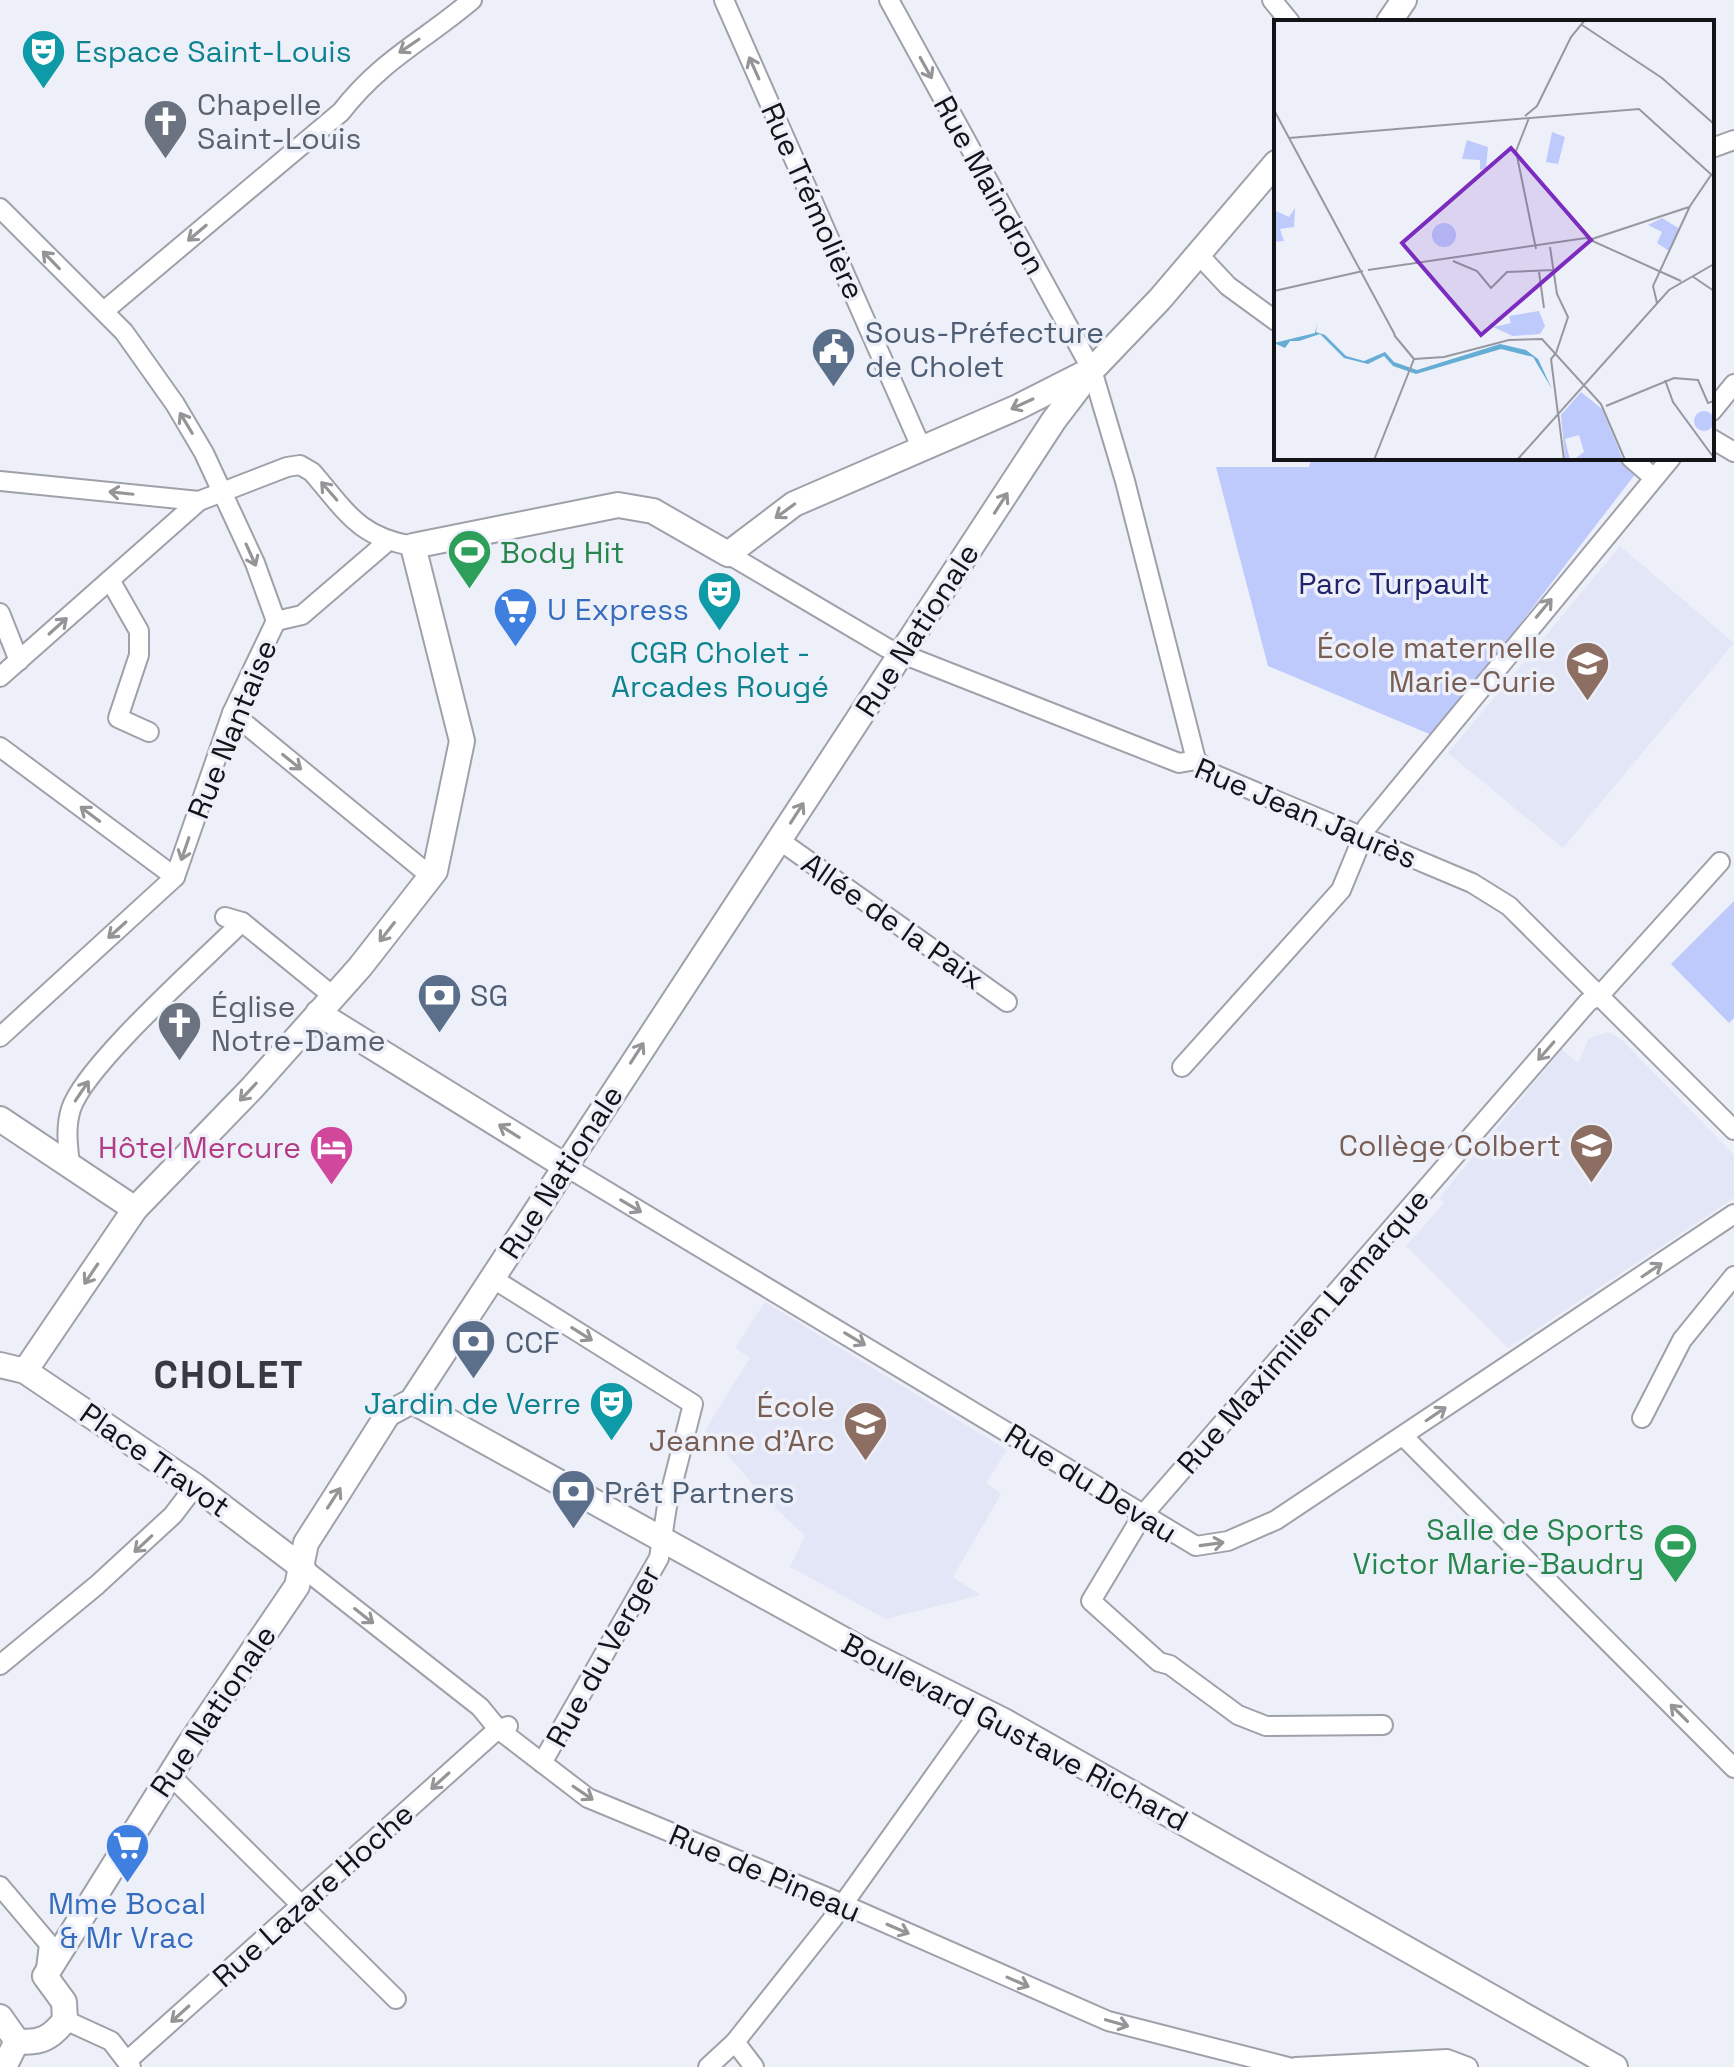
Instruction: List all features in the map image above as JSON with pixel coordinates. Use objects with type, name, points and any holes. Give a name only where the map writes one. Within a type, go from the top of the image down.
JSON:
[{"type":"street","points":[[104,311],[341,112],[363,84],[403,49],[445,23],[472,0]]},
{"type":"street","name":"Rue Trémolière","points":[[724,0],[921,447]]},
{"type":"street","name":"Rue Maindron","points":[[889,0],[1092,370],[1125,481],[1196,760]]},
{"type":"street","points":[[1272,0],[1288,20]]},
{"type":"street","points":[[1390,20],[1404,0]]},
{"type":"street","points":[[1714,147],[1734,140]]},
{"type":"street","name":"Rue Nationale","points":[[45,1976],[170,1775],[297,1586],[306,1543],[388,1414],[412,1401],[1054,420],[1092,370],[1274,165]]},
{"type":"street","points":[[0,208],[124,332],[175,404],[204,453],[255,563],[276,621]]},
{"type":"street","points":[[1198,254],[1239,295],[1274,320]]},
{"type":"street","points":[[0,677],[199,501],[300,465],[312,472],[367,533],[387,542],[413,546],[618,505],[653,511],[728,554],[794,504],[1018,407],[1092,370]]},
{"type":"street","points":[[1714,409],[1734,384]]},
{"type":"street","points":[[1714,440],[1734,452]]},
{"type":"street","points":[[1633,460],[1654,478]]},
{"type":"street","points":[[1182,1067],[1341,890],[1362,837],[1669,460]]},
{"type":"street","points":[[0,481],[199,501]]},
{"type":"street","name":"Rue Nantaise","points":[[175,877],[232,713],[276,621],[302,615],[387,542]]},
{"type":"street","points":[[25,1371],[135,1209],[253,1087],[360,967],[435,871],[462,741],[413,546]]},
{"type":"street","name":"Rue Jean Jaurès","points":[[728,554],[859,635],[903,655],[1179,763],[1196,760],[1211,773],[1472,883],[1509,906],[1734,1130]]},
{"type":"street","points":[[110,580],[139,631],[139,655],[118,718],[149,732]]},
{"type":"street","points":[[0,613],[19,661]]},
{"type":"street","points":[[232,713],[422,869],[435,871]]},
{"type":"street","points":[[0,747],[175,877],[0,1037]]},
{"type":"street","name":"Allée de la Paix","points":[[779,840],[1007,1002]]},
{"type":"street","name":"Rue Maximilien Lamarque","points":[[1383,1725],[1266,1726],[1238,1715],[1170,1665],[1159,1662],[1091,1601],[1142,1516],[1588,1002],[1600,995],[1720,862]]},
{"type":"street","points":[[70,1165],[67,1130],[79,1092],[234,919],[325,1004],[565,1166]]},
{"type":"street","points":[[0,1119],[135,1209]]},
{"type":"street","name":"Rue du Devau","points":[[565,1166],[1196,1546],[1228,1541],[1276,1520],[1734,1214]]},
{"type":"street","points":[[1642,1418],[1682,1340],[1734,1276]]},
{"type":"street","name":"Rue du Verger","points":[[492,1278],[693,1404],[659,1558],[542,1763]]},
{"type":"street","name":"Place Travot","points":[[0,1365],[25,1371],[195,1486],[303,1568]]},
{"type":"street","name":"Boulevard Gustave Richard","points":[[412,1401],[864,1651],[982,1709],[1615,2067]]},
{"type":"street","points":[[1403,1436],[1734,1768]]},
{"type":"street","points":[[0,1665],[97,1585],[163,1525],[195,1486]]},
{"type":"street","name":"Rue de Pineau","points":[[303,1568],[480,1707],[498,1729],[588,1798],[1108,2021],[1288,2067]]},
{"type":"street","points":[[708,2067],[735,2042],[842,1906],[982,1709]]},
{"type":"street","points":[[498,1729],[514,1727],[539,1745],[552,1746]]},
{"type":"street","name":"Rue Lazare Hoche","points":[[129,2064],[300,1905],[498,1729]]},
{"type":"street","points":[[170,1775],[396,1999]]},
{"type":"street","points":[[0,1886],[49,1944],[45,1976],[64,2002],[65,2020],[52,2036],[33,2043],[17,2041],[0,2017]]},
{"type":"street","points":[[65,2020],[111,2041],[129,2064]]},
{"type":"street","points":[[4,2067],[17,2041]]},
{"type":"street","points":[[735,2042],[754,2067]]},
{"type":"street","points":[[1296,2067],[1447,2059],[1468,2067]]},
{"type":"shaded area","name":"École maternelle Marie-Curie","points":[[1620,546],[1734,643],[1563,848],[1448,753]]},
{"type":"shaded area","name":"Collège Colbert","points":[[1608,1032],[1622,1040],[1734,1155],[1734,1198],[1508,1348],[1406,1246],[1444,1203],[1439,1198],[1562,1049],[1578,1063],[1589,1038]]},
{"type":"shaded area","name":"École Jeanne d’Arc","points":[[765,1302],[1007,1450],[986,1483],[1001,1494],[953,1577],[981,1595],[886,1619],[790,1567],[805,1536],[769,1502],[705,1430],[750,1358],[735,1348]]},
{"type":"green space","name":"Parc Turpault","points":[[1311,460],[1622,460],[1636,473],[1434,736],[1268,666],[1216,467],[1309,467]]},
{"type":"green space","points":[[1734,901],[1734,1018],[1729,1023],[1671,964]]},
{"type":"place","name":"Espace Saint-Louis","points":[[44,90]]},
{"type":"place","name":"Chapelle Saint-Louis","points":[[166,160]]},
{"type":"place","name":"Sous-Préfecture de Cholet","points":[[834,388]]},
{"type":"place","name":"Body Hit","points":[[469,591]]},
{"type":"place","name":"CGR Cholet - Arcades Rougé","points":[[720,633]]},
{"type":"place","name":"U Express","points":[[516,648]]},
{"type":"place","name":"École maternelle Marie-Curie","points":[[1587,703]]},
{"type":"place","name":"SG","points":[[439,1034]]},
{"type":"place","name":"Église Notre-Dame","points":[[180,1062]]},
{"type":"place","name":"Collège Colbert","points":[[1592,1184]]},
{"type":"place","name":"Hôtel Mercure","points":[[332,1186]]},
{"type":"place","name":"CCF","points":[[474,1381]]},
{"type":"place","name":"Jardin de Verre","points":[[612,1442]]},
{"type":"place","name":"École Jeanne d’Arc","points":[[866,1462]]},
{"type":"place","name":"Prêt Partners","points":[[573,1531]]},
{"type":"place","name":"Salle de Sports Victor Marie-Baudry","points":[[1675,1585]]},
{"type":"place","name":"Mme Bocal & Mr Vrac","points":[[127,1884]]},
{"type":"district","name":"CHOLET","points":[[229,1375]]}]
